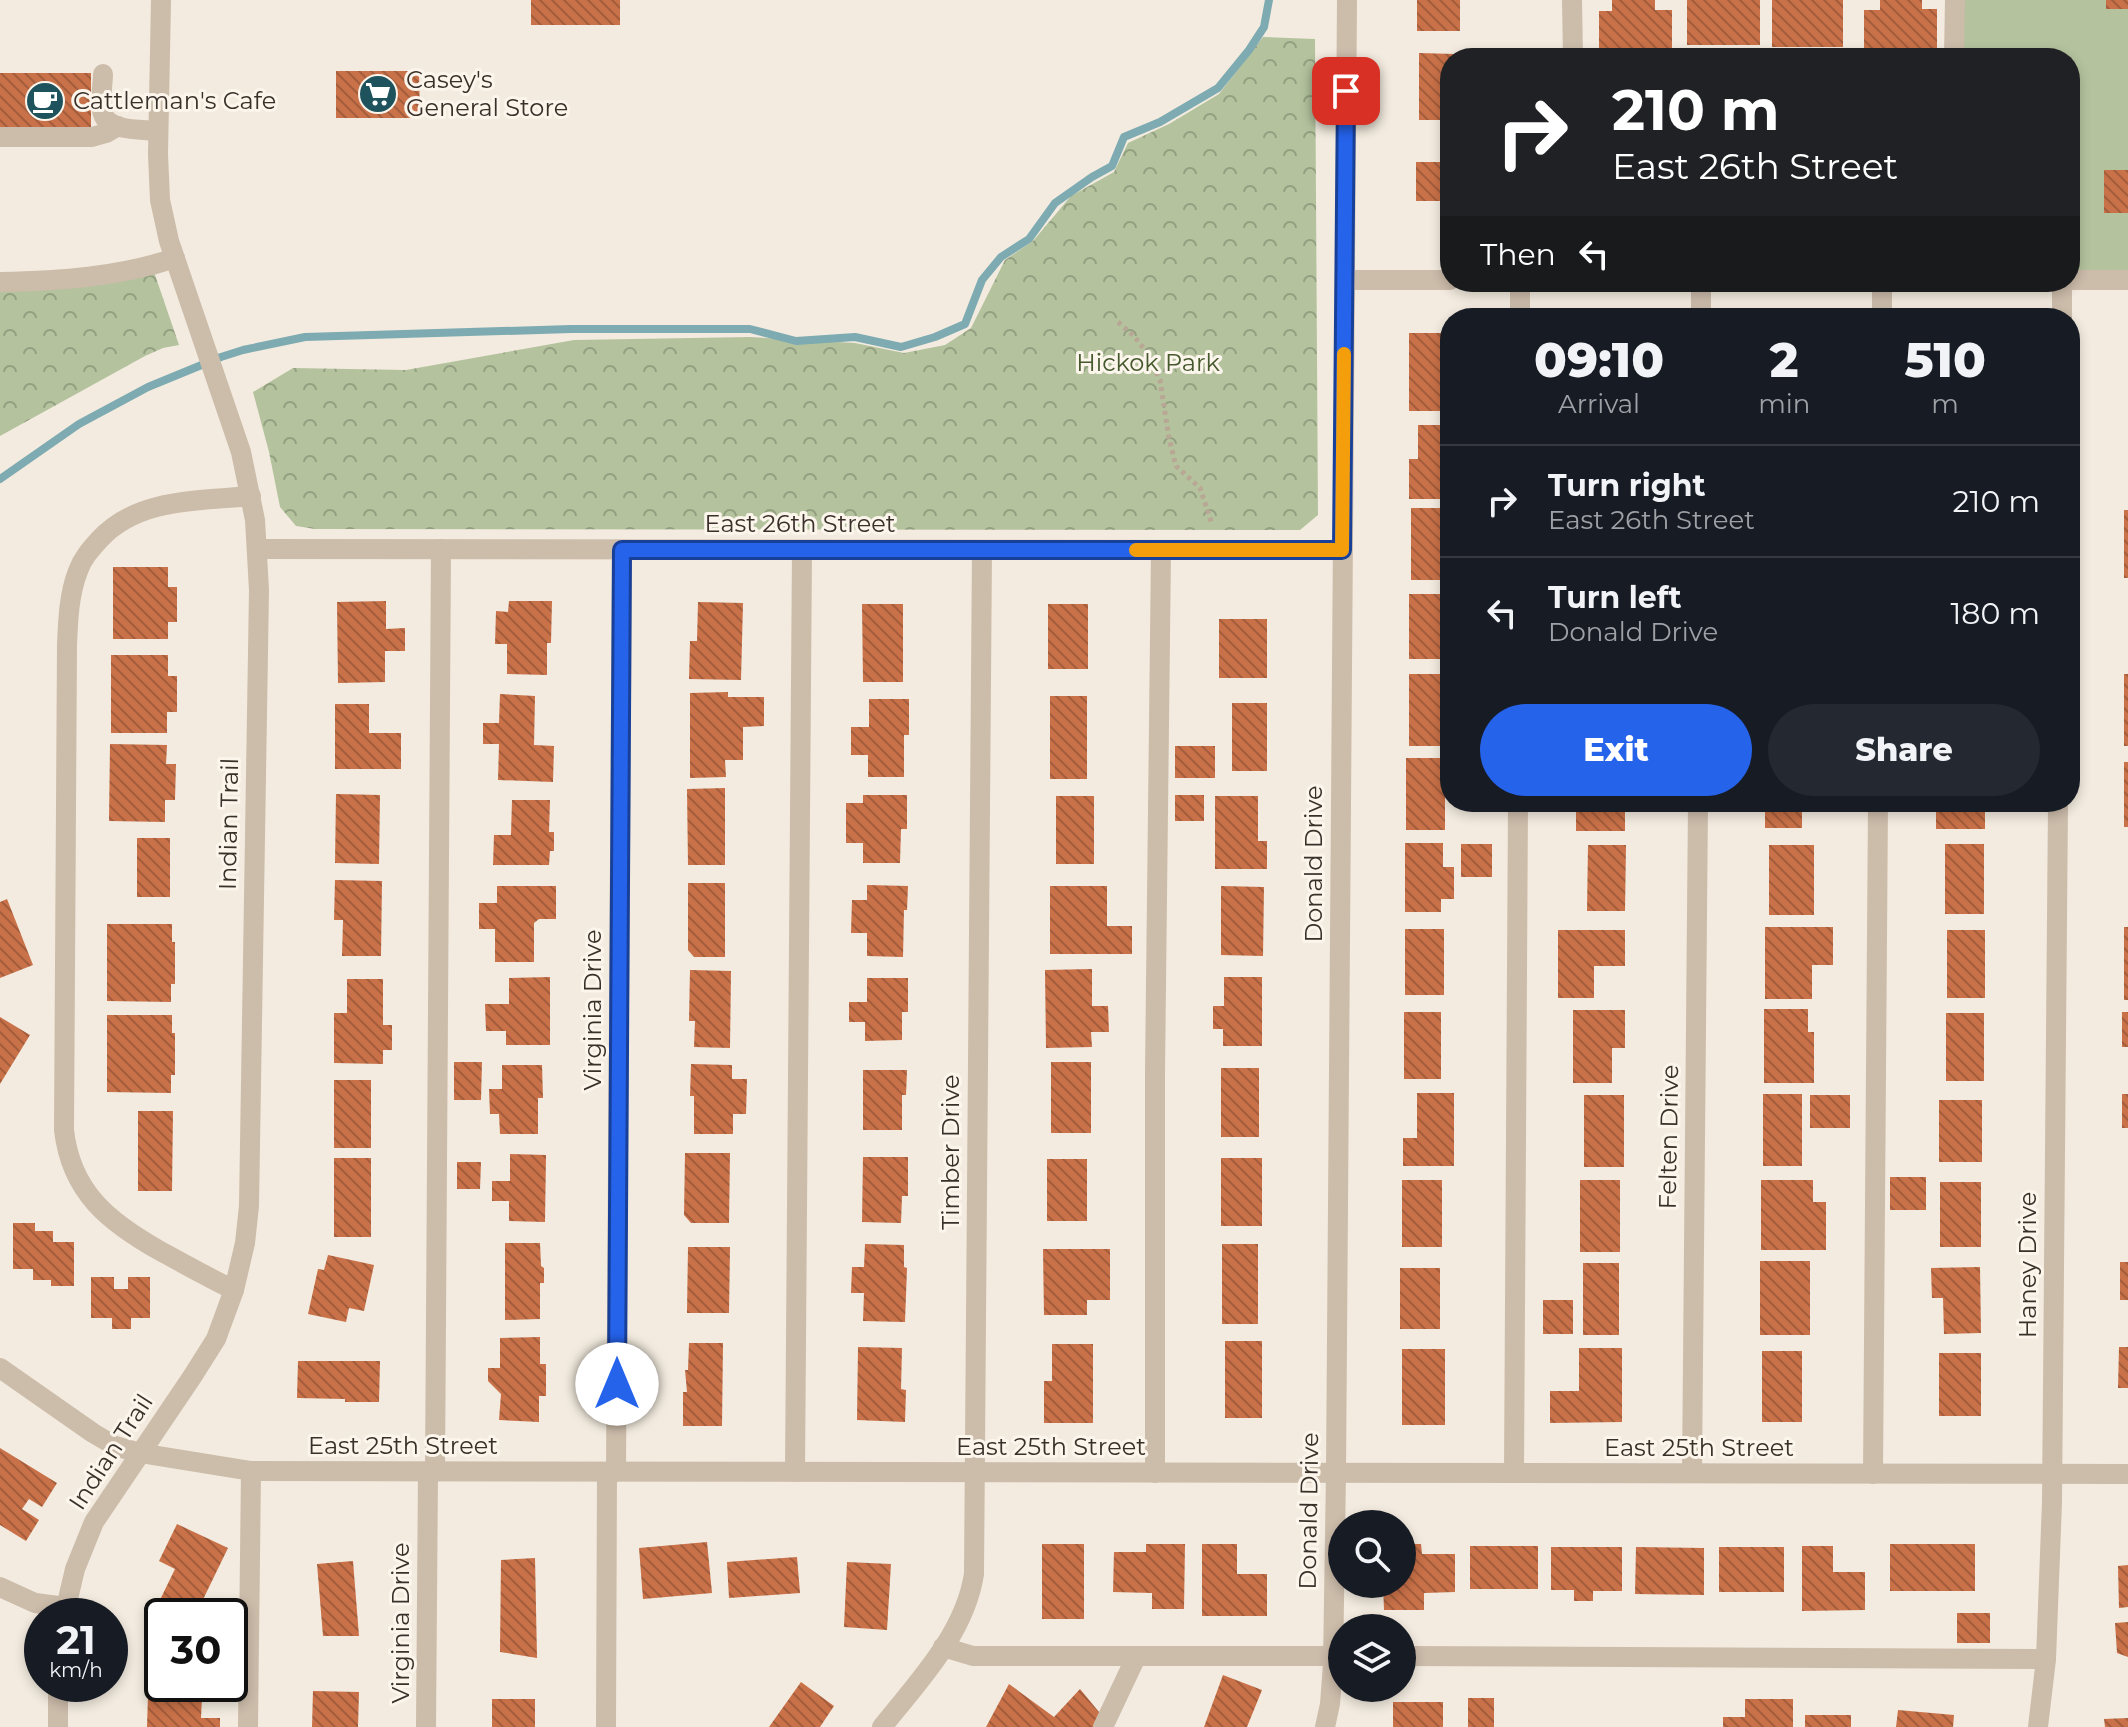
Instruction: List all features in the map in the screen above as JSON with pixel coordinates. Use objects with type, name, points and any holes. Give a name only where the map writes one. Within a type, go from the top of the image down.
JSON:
[{"type":"street","name":"Indian Trail","points":[[68,1598],[75,1569],[94,1522],[216,1339],[234,1290],[245,1243],[249,1206],[259,605],[257,549],[251,496],[241,452],[175,258],[160,200],[161,0]]},
{"type":"street","name":"Donald Drive","points":[[1337,1614],[1347,0]]},
{"type":"street","points":[[1572,0],[1575,48]]},
{"type":"street","points":[[1954,48],[1955,0]]},
{"type":"street","points":[[103,74],[102,112],[108,121],[118,126],[158,131]]},
{"type":"street","points":[[0,137],[92,137],[118,126]]},
{"type":"street","points":[[0,282],[136,271],[175,258]]},
{"type":"street","points":[[1345,280],[1440,280]]},
{"type":"street","points":[[2080,280],[2128,280]]},
{"type":"street","points":[[234,1290],[115,1223],[85,1191],[68,1153],[64,1130],[67,645],[68,618],[77,572],[84,557],[107,532],[139,512],[160,506],[251,496]]},
{"type":"street","name":"East 26th Street","points":[[257,549],[1342,550]]},
{"type":"street","name":"Virginia Drive","points":[[426,1727],[432,1472],[441,549]]},
{"type":"street","name":"Virginia Drive","points":[[606,1727],[612,1472],[622,550]]},
{"type":"street","points":[[795,1472],[802,550]]},
{"type":"street","name":"Timber Drive","points":[[882,1727],[943,1647],[963,1614],[971,1594],[974,1574],[982,550]]},
{"type":"street","points":[[1155,1473],[1161,550]]},
{"type":"street","points":[[1514,1473],[1518,812]]},
{"type":"street","name":"Felten Drive","points":[[1692,1473],[1698,812]]},
{"type":"street","points":[[1873,1474],[1878,812]]},
{"type":"street","name":"Haney Drive","points":[[2038,1727],[2046,1659],[2052,1474],[2058,812]]},
{"type":"street","name":"East 25th Street","points":[[0,1368],[115,1446],[251,1471],[2128,1474]]},
{"type":"street","points":[[248,1727],[251,1471]]},
{"type":"street","points":[[0,1587],[24,1598]]},
{"type":"street","points":[[943,1647],[973,1656],[1328,1656]]},
{"type":"street","points":[[1416,1656],[2046,1659]]},
{"type":"street","points":[[1103,1727],[1136,1657]]},
{"type":"street","points":[[58,1702],[58,1727]]},
{"type":"street","name":"Donald Drive","points":[[1325,1727],[1330,1702]]},
{"type":"path","points":[[1118,322],[1148,354],[1160,380],[1176,466],[1200,488],[1212,524]]},
{"type":"green space","points":[[1955,0],[2128,0],[2128,280],[2080,280],[2080,48],[1954,48]]},
{"type":"green space","name":"Hickok Park","points":[[1263,37],[1315,39],[1318,515],[1300,530],[315,529],[296,526],[280,507],[253,392],[293,368],[406,370],[574,340],[750,337],[855,343],[904,353],[945,345],[971,328],[1005,260],[1033,241],[1071,196],[1114,172],[1128,143],[1169,124],[1219,94]]},
{"type":"green space","points":[[152,266],[179,345],[145,356],[0,436],[0,282]]},
{"type":"building","points":[[531,0],[620,0],[620,25],[531,25]]},
{"type":"building","points":[[1417,0],[1460,0],[1460,31],[1417,31]]},
{"type":"building","points":[[1612,0],[1655,0],[1655,10],[1672,10],[1672,48],[1599,48],[1599,11],[1612,11]]},
{"type":"building","points":[[1687,0],[1760,0],[1760,45],[1687,45]]},
{"type":"building","points":[[1772,0],[1843,0],[1843,47],[1772,47]]},
{"type":"building","points":[[1880,0],[1922,0],[1922,9],[1937,9],[1937,48],[1864,48],[1864,10],[1880,10]]},
{"type":"building","points":[[2106,0],[2128,0],[2128,9],[2106,9]]},
{"type":"building","points":[[1419,53],[1440,54],[1440,120],[1419,120]]},
{"type":"building","name":"Casey's General Store","points":[[336,71],[419,71],[420,118],[336,118]]},
{"type":"building","name":"Cattleman's Cafe","points":[[0,73],[91,73],[91,129],[0,129]]},
{"type":"building","points":[[1416,162],[1440,162],[1440,201],[1416,201]]},
{"type":"building","points":[[2104,170],[2128,170],[2128,213],[2104,213]]},
{"type":"building","points":[[1409,333],[1440,333],[1440,411],[1409,411]]},
{"type":"building","points":[[1418,425],[1440,425],[1440,499],[1409,499],[1409,459],[1418,459]]},
{"type":"building","points":[[1411,508],[1440,508],[1440,580],[1411,580]]},
{"type":"building","points":[[2124,510],[2128,510],[2128,578],[2124,578]]},
{"type":"building","points":[[113,567],[168,567],[168,587],[177,587],[177,622],[168,622],[168,639],[113,639]]},
{"type":"building","points":[[1409,594],[1440,594],[1440,659],[1409,659]]},
{"type":"building","points":[[386,601],[386,629],[405,628],[405,651],[385,651],[385,682],[338,683],[337,602]]},
{"type":"building","points":[[509,601],[552,601],[547,675],[507,674],[507,644],[495,644],[496,611],[508,612]]},
{"type":"building","points":[[698,602],[743,603],[741,680],[689,679],[690,641],[697,641]]},
{"type":"building","points":[[862,604],[903,604],[903,682],[863,682]]},
{"type":"building","points":[[1048,604],[1088,604],[1088,669],[1048,669]]},
{"type":"building","points":[[1219,619],[1267,619],[1267,678],[1219,678]]},
{"type":"building","points":[[111,655],[168,655],[168,676],[177,676],[177,712],[167,712],[167,733],[111,733]]},
{"type":"building","points":[[1409,674],[1440,674],[1440,746],[1409,746]]},
{"type":"building","points":[[2124,674],[2128,674],[2128,746],[2124,746]]},
{"type":"building","points":[[728,692],[728,697],[764,697],[764,726],[743,727],[743,760],[725,760],[726,777],[690,778],[690,693]]},
{"type":"building","points":[[500,694],[535,696],[534,745],[554,746],[553,782],[498,780],[499,744],[483,744],[483,723],[499,723]]},
{"type":"building","points":[[1050,696],[1087,696],[1087,779],[1050,779]]},
{"type":"building","points":[[869,699],[909,699],[909,735],[904,735],[904,777],[868,777],[868,755],[851,755],[851,727],[869,727]]},
{"type":"building","points":[[1232,703],[1267,703],[1267,771],[1232,771]]},
{"type":"building","points":[[335,704],[369,704],[369,733],[401,733],[401,769],[335,769]]},
{"type":"building","points":[[110,744],[167,745],[166,764],[176,764],[175,800],[165,800],[165,822],[109,821]]},
{"type":"building","points":[[1175,746],[1215,746],[1215,778],[1175,778]]},
{"type":"building","points":[[1406,758],[1440,758],[1440,812],[1445,812],[1445,830],[1406,830]]},
{"type":"building","points":[[2124,762],[2128,762],[2128,827],[2124,827]]},
{"type":"building","points":[[725,788],[725,865],[688,865],[687,789]]},
{"type":"building","points":[[336,794],[380,795],[379,864],[335,863]]},
{"type":"building","points":[[863,795],[907,795],[907,829],[901,829],[900,863],[863,863],[863,843],[846,843],[846,803],[863,803]]},
{"type":"building","points":[[1175,795],[1204,795],[1204,821],[1175,821]]},
{"type":"building","points":[[1056,796],[1094,796],[1094,864],[1056,864]]},
{"type":"building","points":[[1215,796],[1258,796],[1258,841],[1267,841],[1267,869],[1215,869]]},
{"type":"building","points":[[512,800],[550,800],[549,832],[554,832],[554,851],[550,851],[549,865],[493,865],[494,835],[511,835]]},
{"type":"building","points":[[1576,812],[1625,812],[1625,831],[1576,831]]},
{"type":"building","points":[[1765,812],[1802,812],[1802,828],[1765,828]]},
{"type":"building","points":[[1936,812],[1985,812],[1985,829],[1936,829]]},
{"type":"building","points":[[137,838],[170,838],[170,897],[137,897]]},
{"type":"building","points":[[1405,843],[1443,843],[1443,867],[1454,867],[1454,899],[1441,899],[1441,912],[1405,912]]},
{"type":"building","points":[[1461,844],[1492,844],[1492,877],[1461,877]]},
{"type":"building","points":[[1945,844],[1984,844],[1984,914],[1945,914]]},
{"type":"building","points":[[1588,845],[1626,845],[1625,911],[1587,911]]},
{"type":"building","points":[[1769,845],[1814,845],[1814,915],[1769,915]]},
{"type":"building","points":[[335,880],[382,881],[381,956],[342,956],[343,920],[334,920]]},
{"type":"building","points":[[688,883],[725,883],[725,957],[694,957],[688,950]]},
{"type":"building","points":[[867,885],[908,886],[903,957],[867,956],[867,933],[851,933],[852,900],[867,900]]},
{"type":"building","points":[[497,886],[556,886],[556,919],[539,919],[534,923],[534,962],[495,962],[495,929],[479,929],[479,903],[497,903]]},
{"type":"building","points":[[1050,886],[1107,886],[1107,926],[1132,926],[1132,954],[1050,954]]},
{"type":"building","points":[[1221,886],[1264,887],[1263,956],[1221,955]]},
{"type":"building","points":[[7,899],[33,965],[0,978],[0,902]]},
{"type":"building","points":[[107,924],[172,924],[175,984],[171,984],[171,1002],[107,1001]]},
{"type":"building","points":[[1765,927],[1833,927],[1833,965],[1812,965],[1812,999],[1765,999]]},
{"type":"building","points":[[2124,927],[2128,927],[2128,1000],[2124,1000]]},
{"type":"building","points":[[1405,929],[1444,929],[1444,995],[1405,995]]},
{"type":"building","points":[[1558,930],[1625,930],[1625,966],[1594,966],[1594,998],[1558,998]]},
{"type":"building","points":[[1947,930],[1985,930],[1985,998],[1947,998]]},
{"type":"building","points":[[1092,969],[1092,1006],[1108,1006],[1109,1032],[1091,1032],[1092,1047],[1046,1048],[1045,970]]},
{"type":"building","points":[[690,970],[731,971],[730,1048],[694,1047],[695,1021],[689,1021]]},
{"type":"building","points":[[550,977],[550,1045],[506,1045],[506,1031],[486,1031],[485,1004],[509,1004],[509,978]]},
{"type":"building","points":[[1224,977],[1262,977],[1262,1046],[1223,1046],[1223,1029],[1213,1029],[1213,1006],[1224,1006]]},
{"type":"building","points":[[867,978],[908,978],[908,1012],[902,1012],[902,1040],[865,1041],[865,1022],[849,1022],[849,1002],[867,1002]]},
{"type":"building","points":[[347,979],[383,979],[383,1025],[392,1025],[392,1050],[383,1050],[383,1064],[334,1063],[334,1013],[347,1013]]},
{"type":"building","points":[[1764,1009],[1808,1009],[1808,1032],[1814,1032],[1814,1083],[1764,1083]]},
{"type":"building","points":[[1573,1010],[1625,1010],[1625,1048],[1612,1048],[1612,1083],[1573,1083]]},
{"type":"building","points":[[1404,1012],[1441,1012],[1441,1079],[1404,1079]]},
{"type":"building","points":[[2122,1012],[2128,1012],[2128,1047],[2122,1047]]},
{"type":"building","points":[[1946,1013],[1984,1013],[1984,1081],[1946,1081]]},
{"type":"building","points":[[107,1015],[172,1015],[175,1075],[171,1075],[171,1093],[107,1092]]},
{"type":"building","points":[[0,1017],[30,1035],[0,1084]]},
{"type":"building","points":[[454,1062],[482,1062],[481,1100],[454,1100]]},
{"type":"building","points":[[1051,1062],[1091,1062],[1091,1133],[1051,1133]]},
{"type":"building","points":[[691,1064],[732,1065],[732,1079],[747,1079],[746,1114],[733,1114],[733,1134],[694,1134]]},
{"type":"building","points":[[502,1065],[542,1065],[543,1098],[538,1098],[538,1134],[500,1134],[499,1114],[490,1114],[489,1089],[502,1089]]},
{"type":"building","points":[[1221,1068],[1259,1068],[1259,1137],[1221,1137]]},
{"type":"building","points":[[863,1070],[907,1070],[906,1095],[902,1095],[902,1130],[863,1130]]},
{"type":"building","points":[[334,1080],[371,1080],[371,1148],[334,1148]]},
{"type":"building","points":[[1417,1093],[1454,1093],[1454,1166],[1403,1166],[1403,1138],[1417,1138]]},
{"type":"building","points":[[1763,1094],[1802,1094],[1802,1166],[1763,1166]]},
{"type":"building","points":[[2122,1094],[2128,1094],[2128,1128],[2122,1128]]},
{"type":"building","points":[[1584,1095],[1624,1095],[1624,1167],[1584,1167]]},
{"type":"building","points":[[1810,1095],[1850,1095],[1850,1128],[1810,1128]]},
{"type":"building","points":[[1939,1100],[1982,1100],[1982,1162],[1939,1162]]},
{"type":"building","points":[[138,1111],[173,1111],[172,1191],[138,1191]]},
{"type":"building","points":[[685,1153],[730,1153],[729,1223],[691,1223],[684,1215]]},
{"type":"building","points":[[510,1154],[546,1155],[545,1222],[509,1221],[509,1201],[492,1201],[492,1181],[510,1181]]},
{"type":"building","points":[[863,1157],[908,1157],[908,1196],[902,1196],[901,1223],[862,1222]]},
{"type":"building","points":[[334,1158],[371,1158],[371,1237],[334,1237]]},
{"type":"building","points":[[1221,1158],[1262,1158],[1262,1226],[1221,1226]]},
{"type":"building","points":[[1047,1159],[1087,1159],[1087,1221],[1047,1221]]},
{"type":"building","points":[[457,1162],[481,1162],[480,1189],[457,1189]]},
{"type":"building","points":[[1890,1177],[1926,1177],[1926,1210],[1890,1210]]},
{"type":"building","points":[[1402,1180],[1442,1180],[1442,1247],[1402,1247]]},
{"type":"building","points":[[1580,1180],[1620,1180],[1620,1252],[1580,1252]]},
{"type":"building","points":[[1761,1180],[1813,1180],[1813,1202],[1826,1202],[1826,1250],[1761,1250]]},
{"type":"building","points":[[1940,1182],[1981,1182],[1981,1247],[1940,1247]]},
{"type":"building","points":[[13,1223],[35,1223],[35,1231],[53,1231],[53,1242],[74,1242],[74,1286],[51,1286],[51,1280],[33,1280],[33,1269],[13,1269]]},
{"type":"building","points":[[505,1243],[540,1243],[544,1283],[540,1283],[540,1319],[505,1320]]},
{"type":"building","points":[[865,1244],[904,1245],[904,1267],[907,1268],[905,1322],[863,1321],[864,1293],[851,1293],[852,1267],[864,1267]]},
{"type":"building","points":[[1222,1244],[1258,1244],[1258,1324],[1222,1324]]},
{"type":"building","points":[[688,1247],[730,1247],[729,1313],[687,1313]]},
{"type":"building","points":[[1043,1249],[1110,1249],[1110,1300],[1087,1300],[1087,1315],[1044,1315]]},
{"type":"building","points":[[328,1255],[374,1265],[364,1311],[349,1308],[346,1322],[308,1314],[318,1269],[324,1270]]},
{"type":"building","points":[[1760,1261],[1810,1261],[1810,1335],[1760,1335]]},
{"type":"building","points":[[2120,1262],[2128,1262],[2128,1300],[2120,1300]]},
{"type":"building","points":[[1583,1263],[1619,1263],[1619,1335],[1583,1335]]},
{"type":"building","points":[[1980,1267],[1981,1333],[1944,1334],[1943,1298],[1932,1298],[1931,1268]]},
{"type":"building","points":[[1400,1268],[1440,1268],[1440,1329],[1400,1329]]},
{"type":"building","points":[[91,1277],[114,1277],[114,1289],[128,1289],[128,1277],[150,1277],[150,1318],[131,1318],[131,1329],[112,1329],[112,1318],[91,1318]]},
{"type":"building","points":[[1543,1300],[1573,1300],[1573,1334],[1543,1334]]},
{"type":"building","points":[[540,1337],[540,1364],[546,1364],[546,1396],[539,1396],[539,1422],[499,1420],[501,1394],[488,1381],[488,1368],[500,1368],[500,1338]]},
{"type":"building","points":[[1225,1341],[1262,1341],[1262,1418],[1225,1418]]},
{"type":"building","points":[[689,1343],[723,1343],[722,1426],[683,1426],[683,1392],[687,1392],[685,1370],[688,1370]]},
{"type":"building","points":[[1052,1344],[1093,1344],[1093,1423],[1044,1423],[1044,1381],[1052,1381]]},
{"type":"building","points":[[858,1347],[902,1348],[901,1389],[906,1390],[905,1422],[857,1420]]},
{"type":"building","points":[[2119,1347],[2128,1347],[2128,1388],[2118,1388]]},
{"type":"building","points":[[1579,1348],[1622,1348],[1622,1422],[1550,1423],[1550,1391],[1579,1391]]},
{"type":"building","points":[[1402,1349],[1445,1349],[1445,1425],[1402,1425]]},
{"type":"building","points":[[1762,1351],[1802,1351],[1802,1422],[1762,1422]]},
{"type":"building","points":[[1939,1353],[1981,1353],[1981,1416],[1939,1416]]},
{"type":"building","points":[[298,1361],[380,1361],[379,1402],[297,1398]]},
{"type":"building","points":[[0,1448],[57,1483],[42,1507],[29,1499],[22,1509],[39,1520],[26,1541],[0,1525]]},
{"type":"building","points":[[177,1524],[228,1548],[204,1598],[161,1598],[175,1569],[159,1561]]},
{"type":"building","points":[[707,1542],[712,1593],[643,1599],[639,1548]]},
{"type":"building","points":[[1042,1544],[1084,1544],[1084,1619],[1042,1619]]},
{"type":"building","points":[[1146,1544],[1185,1544],[1184,1609],[1152,1609],[1152,1593],[1113,1592],[1114,1552],[1146,1552]]},
{"type":"building","points":[[1202,1544],[1237,1544],[1237,1574],[1267,1574],[1267,1616],[1202,1616]]},
{"type":"building","points":[[1416,1544],[1421,1544],[1422,1554],[1455,1554],[1455,1592],[1424,1593],[1424,1610],[1384,1610],[1384,1598],[1416,1598]]},
{"type":"building","points":[[1890,1544],[1975,1544],[1975,1591],[1890,1591]]},
{"type":"building","points":[[1470,1546],[1538,1546],[1538,1589],[1470,1589]]},
{"type":"building","points":[[1802,1546],[1833,1546],[1833,1572],[1865,1572],[1865,1610],[1802,1611]]},
{"type":"building","points":[[1551,1547],[1622,1547],[1622,1591],[1593,1591],[1593,1601],[1574,1601],[1574,1590],[1551,1590]]},
{"type":"building","points":[[1636,1547],[1704,1548],[1704,1595],[1635,1594]]},
{"type":"building","points":[[1719,1547],[1784,1547],[1784,1592],[1719,1592]]},
{"type":"building","points":[[797,1557],[800,1593],[729,1598],[727,1562]]},
{"type":"building","points":[[535,1558],[537,1658],[500,1652],[501,1560]]},
{"type":"building","points":[[353,1561],[359,1636],[323,1636],[317,1564]]},
{"type":"building","points":[[847,1562],[891,1564],[887,1630],[844,1627]]},
{"type":"building","points":[[2128,1565],[2128,1607],[2119,1608],[2118,1566]]},
{"type":"building","points":[[1957,1613],[1990,1613],[1990,1643],[1957,1643]]},
{"type":"building","points":[[2128,1622],[2128,1657],[2117,1653],[2115,1623]]},
{"type":"building","points":[[1223,1675],[1262,1690],[1247,1727],[1204,1727]]},
{"type":"building","points":[[801,1682],[834,1706],[820,1727],[769,1727]]},
{"type":"building","points":[[1009,1684],[1054,1717],[1080,1689],[1104,1718],[1098,1727],[986,1727]]},
{"type":"building","points":[[313,1691],[359,1692],[358,1727],[312,1727]]},
{"type":"building","points":[[1468,1698],[1494,1698],[1494,1727],[1468,1727]]},
{"type":"building","points":[[492,1699],[535,1699],[535,1727],[492,1727]]},
{"type":"building","points":[[1745,1699],[1793,1699],[1793,1727],[1723,1727],[1723,1717],[1745,1717]]},
{"type":"building","points":[[148,1702],[202,1702],[201,1718],[220,1718],[220,1727],[147,1727]]},
{"type":"building","points":[[1393,1702],[1443,1702],[1443,1727],[1393,1727]]},
{"type":"building","points":[[1898,1710],[1954,1715],[1953,1727],[1896,1727]]},
{"type":"building","points":[[1805,1715],[1851,1715],[1851,1727],[1805,1727]]},
{"type":"building","points":[[2128,1718],[2128,1727],[2105,1727],[2104,1719]]},
{"type":"waterway","points":[[0,479],[79,424],[148,387],[221,357],[305,337],[571,329],[750,329],[796,341],[855,337],[901,347],[935,337],[965,324],[982,280],[1001,257],[1029,239],[1055,203],[1112,166],[1124,137],[1160,122],[1218,88],[1264,27],[1269,0]]},
{"type":"slow traffic","points":[[1136,550],[1342,550],[1344,354]]},
{"type":"place","name":"Casey's General Store","points":[[378,94]]},
{"type":"place","name":"Cattleman's Cafe","points":[[45,101]]},
{"type":"route","points":[[617,1384],[622,550],[1342,550],[1346,91]]}]
